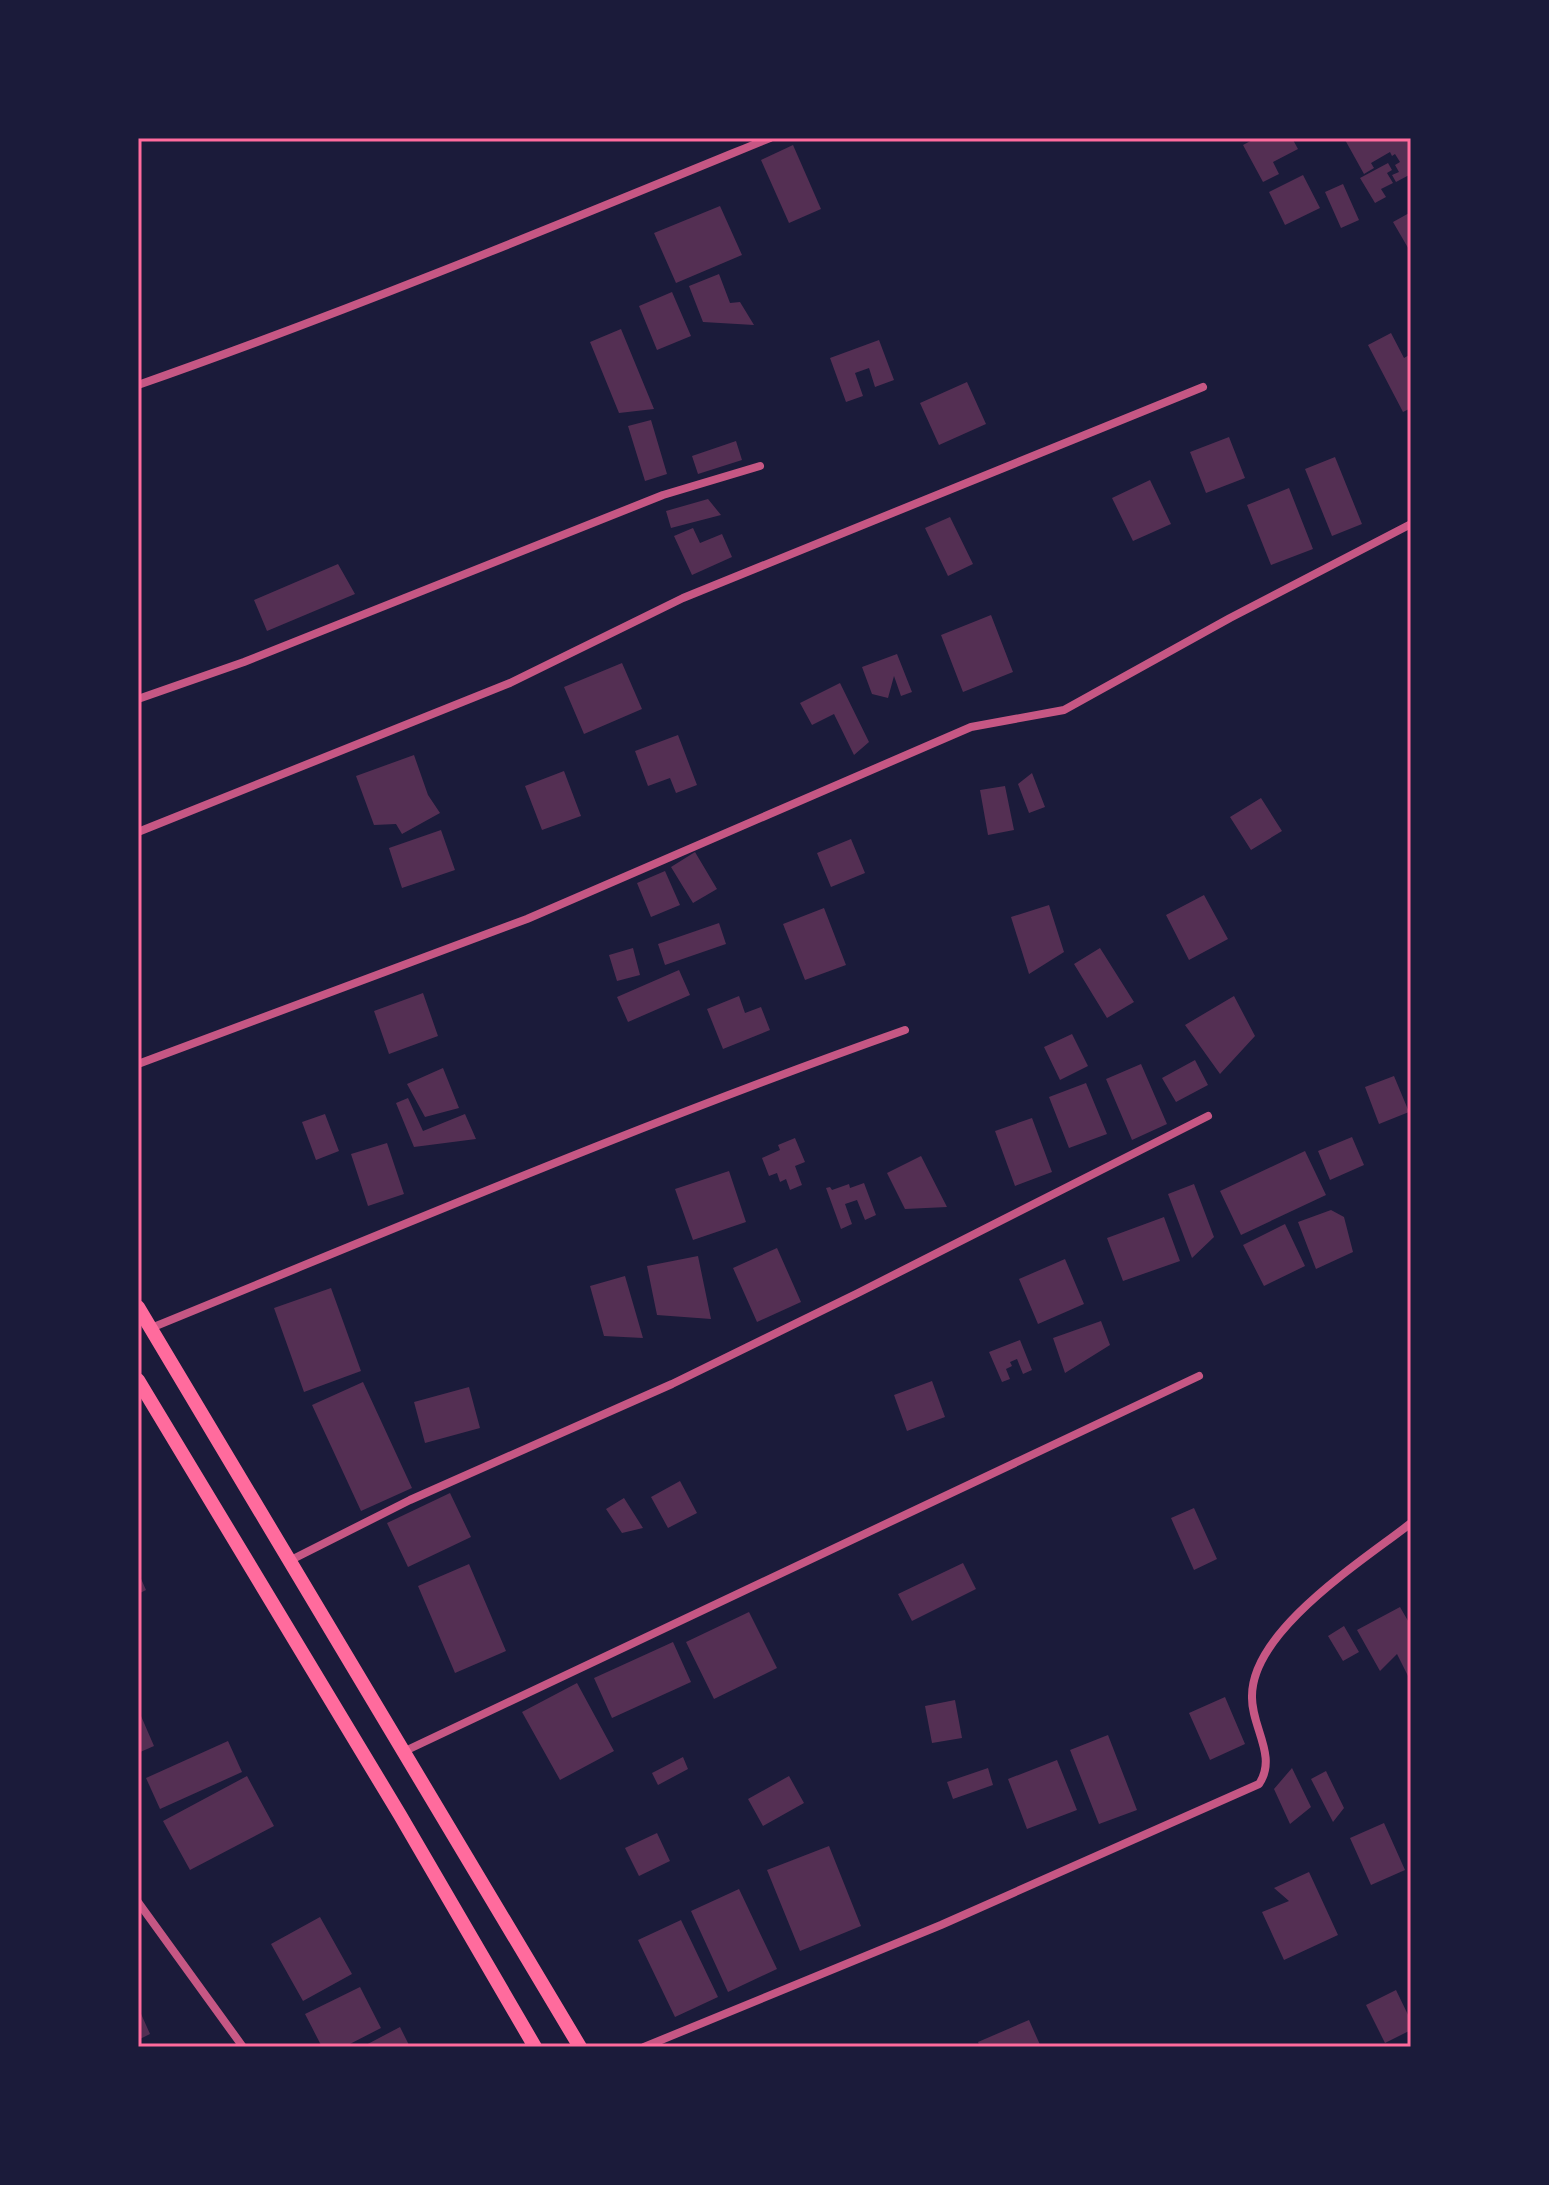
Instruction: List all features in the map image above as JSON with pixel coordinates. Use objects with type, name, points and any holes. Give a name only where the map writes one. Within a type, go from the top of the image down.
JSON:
[{"type":"highway","points":[[138,1307],[580,2047]]},
{"type":"highway","points":[[138,1380],[400,1815],[535,2047]]},
{"type":"street","points":[[138,385],[283,334],[449,270],[770,138]]},
{"type":"street","points":[[138,832],[510,683],[683,598],[1203,387]]},
{"type":"street","points":[[138,699],[244,662],[663,495],[760,466]]},
{"type":"street","points":[[138,1064],[527,919],[971,727],[1064,710],[1230,618],[1411,524]]},
{"type":"street","points":[[151,1328],[631,1132],[905,1030]]},
{"type":"street","points":[[289,1561],[410,1500],[744,1349],[1003,1222],[1208,1116]]},
{"type":"street","points":[[405,1751],[1199,1376]]},
{"type":"street","points":[[644,2047],[941,1925],[1259,1784],[1267,1772],[1268,1760],[1256,1725],[1251,1695],[1266,1654],[1298,1612],[1411,1523]]},
{"type":"street","points":[[138,1902],[243,2047]]},
{"type":"building","points":[[1256,138],[1292,138],[1298,149],[1273,162],[1279,174],[1263,182],[1243,145]]},
{"type":"building","points":[[1344,138],[1411,138],[1411,174],[1396,182],[1392,175],[1399,172],[1395,165],[1400,162],[1390,152],[1371,163],[1374,168],[1364,174]]},
{"type":"building","points":[[793,145],[821,209],[789,223],[761,160]]},
{"type":"building","points":[[1388,163],[1392,170],[1387,173],[1393,183],[1381,189],[1386,197],[1375,203],[1360,178]]},
{"type":"building","points":[[1303,175],[1320,208],[1285,225],[1269,192]]},
{"type":"building","points":[[1343,184],[1359,220],[1341,228],[1325,192]]},
{"type":"building","points":[[720,206],[742,255],[676,283],[654,233]]},
{"type":"building","points":[[1411,212],[1411,253],[1393,222]]},
{"type":"building","points":[[719,274],[730,303],[740,302],[754,325],[703,322],[689,286]]},
{"type":"building","points":[[672,292],[691,336],[657,350],[639,306]]},
{"type":"building","points":[[621,329],[654,409],[619,413],[590,342]]},
{"type":"building","points":[[1391,333],[1404,358],[1411,354],[1411,408],[1403,412],[1368,345]]},
{"type":"building","points":[[879,340],[894,380],[875,387],[869,368],[855,373],[863,396],[846,402],[830,358]]},
{"type":"building","points":[[967,382],[986,424],[939,445],[920,403]]},
{"type":"building","points":[[651,420],[667,474],[645,481],[628,426]]},
{"type":"building","points":[[1229,437],[1245,478],[1206,493],[1190,452]]},
{"type":"building","points":[[736,441],[742,460],[698,474],[692,456]]},
{"type":"building","points":[[1335,457],[1362,524],[1332,536],[1305,469]]},
{"type":"building","points":[[1150,480],[1171,524],[1133,541],[1112,498]]},
{"type":"building","points":[[1289,488],[1313,549],[1271,565],[1247,505]]},
{"type":"building","points":[[708,499],[721,515],[671,528],[666,511]]},
{"type":"building","points":[[950,517],[973,564],[948,576],[925,528]]},
{"type":"building","points":[[693,528],[700,543],[722,534],[732,557],[692,575],[674,536]]},
{"type":"building","points":[[338,564],[355,594],[267,631],[254,600]]},
{"type":"building","points":[[991,615],[1013,672],[963,692],[941,635]]},
{"type":"building","points":[[897,654],[912,692],[901,696],[894,676],[888,698],[872,694],[862,667]]},
{"type":"building","points":[[622,663],[642,709],[584,734],[564,687]]},
{"type":"building","points":[[840,683],[869,742],[854,755],[834,714],[812,725],[800,703]]},
{"type":"building","points":[[678,735],[697,785],[676,793],[670,778],[648,786],[635,751]]},
{"type":"building","points":[[414,755],[428,795],[440,813],[402,834],[396,824],[374,825],[356,776]]},
{"type":"building","points":[[564,771],[581,816],[542,830],[525,786]]},
{"type":"building","points":[[1032,773],[1045,807],[1029,813],[1018,784]]},
{"type":"building","points":[[1005,786],[1014,830],[988,835],[980,790]]},
{"type":"building","points":[[1261,798],[1282,831],[1251,850],[1230,817]]},
{"type":"building","points":[[441,830],[455,870],[402,888],[389,848]]},
{"type":"building","points":[[851,839],[865,873],[831,887],[817,853]]},
{"type":"building","points":[[695,852],[717,889],[693,903],[671,867]]},
{"type":"building","points":[[665,871],[680,905],[651,917],[637,883]]},
{"type":"building","points":[[1204,895],[1228,939],[1189,960],[1166,915]]},
{"type":"building","points":[[1049,905],[1064,952],[1029,974],[1011,917]]},
{"type":"building","points":[[824,908],[846,965],[805,980],[783,924]]},
{"type":"building","points":[[719,923],[726,944],[665,965],[658,944]]},
{"type":"building","points":[[633,948],[640,975],[617,981],[609,955]]},
{"type":"building","points":[[1100,948],[1134,1002],[1107,1018],[1074,964]]},
{"type":"building","points":[[679,970],[690,995],[628,1022],[617,997]]},
{"type":"building","points":[[423,993],[438,1036],[389,1054],[374,1011]]},
{"type":"building","points":[[739,996],[745,1013],[761,1007],[770,1030],[723,1049],[707,1009]]},
{"type":"building","points":[[1234,996],[1255,1036],[1220,1074],[1185,1025]]},
{"type":"building","points":[[1072,1034],[1088,1066],[1060,1080],[1044,1047]]},
{"type":"building","points":[[1195,1060],[1208,1085],[1176,1102],[1162,1078]]},
{"type":"building","points":[[1141,1064],[1167,1124],[1132,1140],[1106,1079]]},
{"type":"building","points":[[443,1068],[459,1108],[425,1117],[407,1084]]},
{"type":"building","points":[[1394,1076],[1409,1112],[1379,1124],[1365,1087]]},
{"type":"building","points":[[1086,1083],[1107,1134],[1069,1148],[1049,1097]]},
{"type":"building","points":[[408,1098],[423,1131],[465,1114],[476,1139],[414,1147],[396,1103]]},
{"type":"building","points":[[325,1114],[339,1151],[316,1160],[302,1122]]},
{"type":"building","points":[[1032,1118],[1052,1172],[1015,1186],[995,1131]]},
{"type":"building","points":[[1352,1137],[1364,1165],[1330,1180],[1318,1151]]},
{"type":"building","points":[[795,1138],[805,1162],[795,1166],[802,1185],[790,1190],[786,1179],[780,1182],[777,1173],[769,1176],[762,1158],[780,1150],[778,1145]]},
{"type":"building","points":[[387,1143],[404,1194],[368,1206],[351,1154]]},
{"type":"building","points":[[1305,1151],[1326,1195],[1241,1235],[1220,1191]]},
{"type":"building","points":[[921,1156],[947,1207],[905,1209],[887,1173]]},
{"type":"building","points":[[729,1171],[746,1222],[693,1240],[675,1189]]},
{"type":"building","points":[[864,1183],[876,1215],[865,1220],[857,1200],[845,1204],[852,1224],[841,1229],[826,1188],[832,1190],[849,1184],[850,1188]]},
{"type":"building","points":[[1194,1184],[1214,1237],[1192,1258],[1168,1194]]},
{"type":"building","points":[[1331,1210],[1344,1217],[1353,1252],[1316,1269],[1298,1222]]},
{"type":"building","points":[[1164,1217],[1180,1261],[1123,1281],[1107,1238]]},
{"type":"building","points":[[1285,1224],[1305,1266],[1264,1286],[1243,1245]]},
{"type":"building","points":[[777,1248],[801,1302],[757,1322],[733,1268]]},
{"type":"building","points":[[698,1256],[711,1319],[657,1315],[647,1266]]},
{"type":"building","points":[[1065,1259],[1084,1304],[1038,1324],[1019,1279]]},
{"type":"building","points":[[625,1276],[643,1338],[604,1336],[590,1286]]},
{"type":"building","points":[[331,1288],[361,1371],[304,1392],[274,1308]]},
{"type":"building","points":[[1101,1321],[1110,1345],[1065,1373],[1053,1338]]},
{"type":"building","points":[[1020,1340],[1032,1370],[1023,1374],[1017,1359],[1010,1362],[1012,1366],[1006,1369],[1010,1379],[1002,1382],[989,1352]]},
{"type":"building","points":[[932,1381],[945,1417],[907,1431],[894,1395]]},
{"type":"building","points":[[363,1382],[412,1488],[361,1511],[312,1405]]},
{"type":"building","points":[[469,1387],[480,1428],[425,1443],[414,1402]]},
{"type":"building","points":[[680,1481],[697,1513],[668,1528],[651,1497]]},
{"type":"building","points":[[450,1493],[471,1537],[408,1567],[387,1523]]},
{"type":"building","points":[[624,1498],[643,1528],[622,1533],[606,1509]]},
{"type":"building","points":[[1194,1508],[1217,1559],[1194,1570],[1171,1518]]},
{"type":"building","points":[[963,1563],[976,1589],[912,1621],[898,1594]]},
{"type":"building","points":[[469,1564],[506,1651],[455,1673],[418,1586]]},
{"type":"building","points":[[138,1572],[146,1590],[138,1594]]},
{"type":"building","points":[[1400,1607],[1411,1626],[1411,1682],[1397,1654],[1380,1671],[1357,1630]]},
{"type":"building","points":[[749,1612],[777,1668],[714,1699],[686,1642]]},
{"type":"building","points":[[1344,1626],[1359,1652],[1343,1661],[1328,1636]]},
{"type":"building","points":[[673,1642],[691,1682],[612,1718],[594,1678]]},
{"type":"building","points":[[577,1683],[614,1751],[560,1780],[522,1712]]},
{"type":"building","points":[[1225,1697],[1245,1744],[1210,1760],[1189,1713]]},
{"type":"building","points":[[955,1700],[962,1738],[932,1743],[925,1706]]},
{"type":"building","points":[[138,1709],[154,1746],[138,1753]]},
{"type":"building","points":[[1108,1735],[1137,1810],[1099,1824],[1070,1750]]},
{"type":"building","points":[[228,1741],[242,1772],[160,1809],[146,1778]]},
{"type":"building","points":[[683,1757],[688,1769],[658,1785],[652,1773]]},
{"type":"building","points":[[1057,1760],[1077,1810],[1027,1829],[1008,1779]]},
{"type":"building","points":[[988,1768],[993,1785],[953,1799],[947,1782]]},
{"type":"building","points":[[1292,1768],[1311,1807],[1290,1824],[1274,1789]]},
{"type":"building","points":[[1326,1771],[1344,1808],[1333,1822],[1311,1779]]},
{"type":"building","points":[[247,1776],[274,1826],[190,1870],[163,1821]]},
{"type":"building","points":[[789,1776],[804,1803],[763,1826],[748,1799]]},
{"type":"building","points":[[1384,1823],[1405,1870],[1371,1885],[1350,1838]]},
{"type":"building","points":[[657,1833],[670,1861],[639,1876],[625,1848]]},
{"type":"building","points":[[829,1846],[861,1926],[800,1951],[767,1870]]},
{"type":"building","points":[[1309,1872],[1338,1935],[1284,1960],[1262,1912],[1289,1901],[1274,1888]]},
{"type":"building","points":[[739,1889],[777,1969],[728,1992],[691,1911]]},
{"type":"building","points":[[320,1917],[352,1974],[303,2001],[271,1944]]},
{"type":"building","points":[[681,1920],[718,1997],[675,2017],[638,1940]]},
{"type":"building","points":[[360,1987],[381,2028],[344,2047],[322,2047],[305,2014]]},
{"type":"building","points":[[1396,1990],[1411,2021],[1411,2030],[1385,2043],[1366,2005]]},
{"type":"building","points":[[138,2007],[150,2034],[138,2040]]},
{"type":"building","points":[[1029,2020],[1041,2047],[980,2047],[978,2042]]},
{"type":"building","points":[[400,2027],[410,2047],[362,2047]]}]
